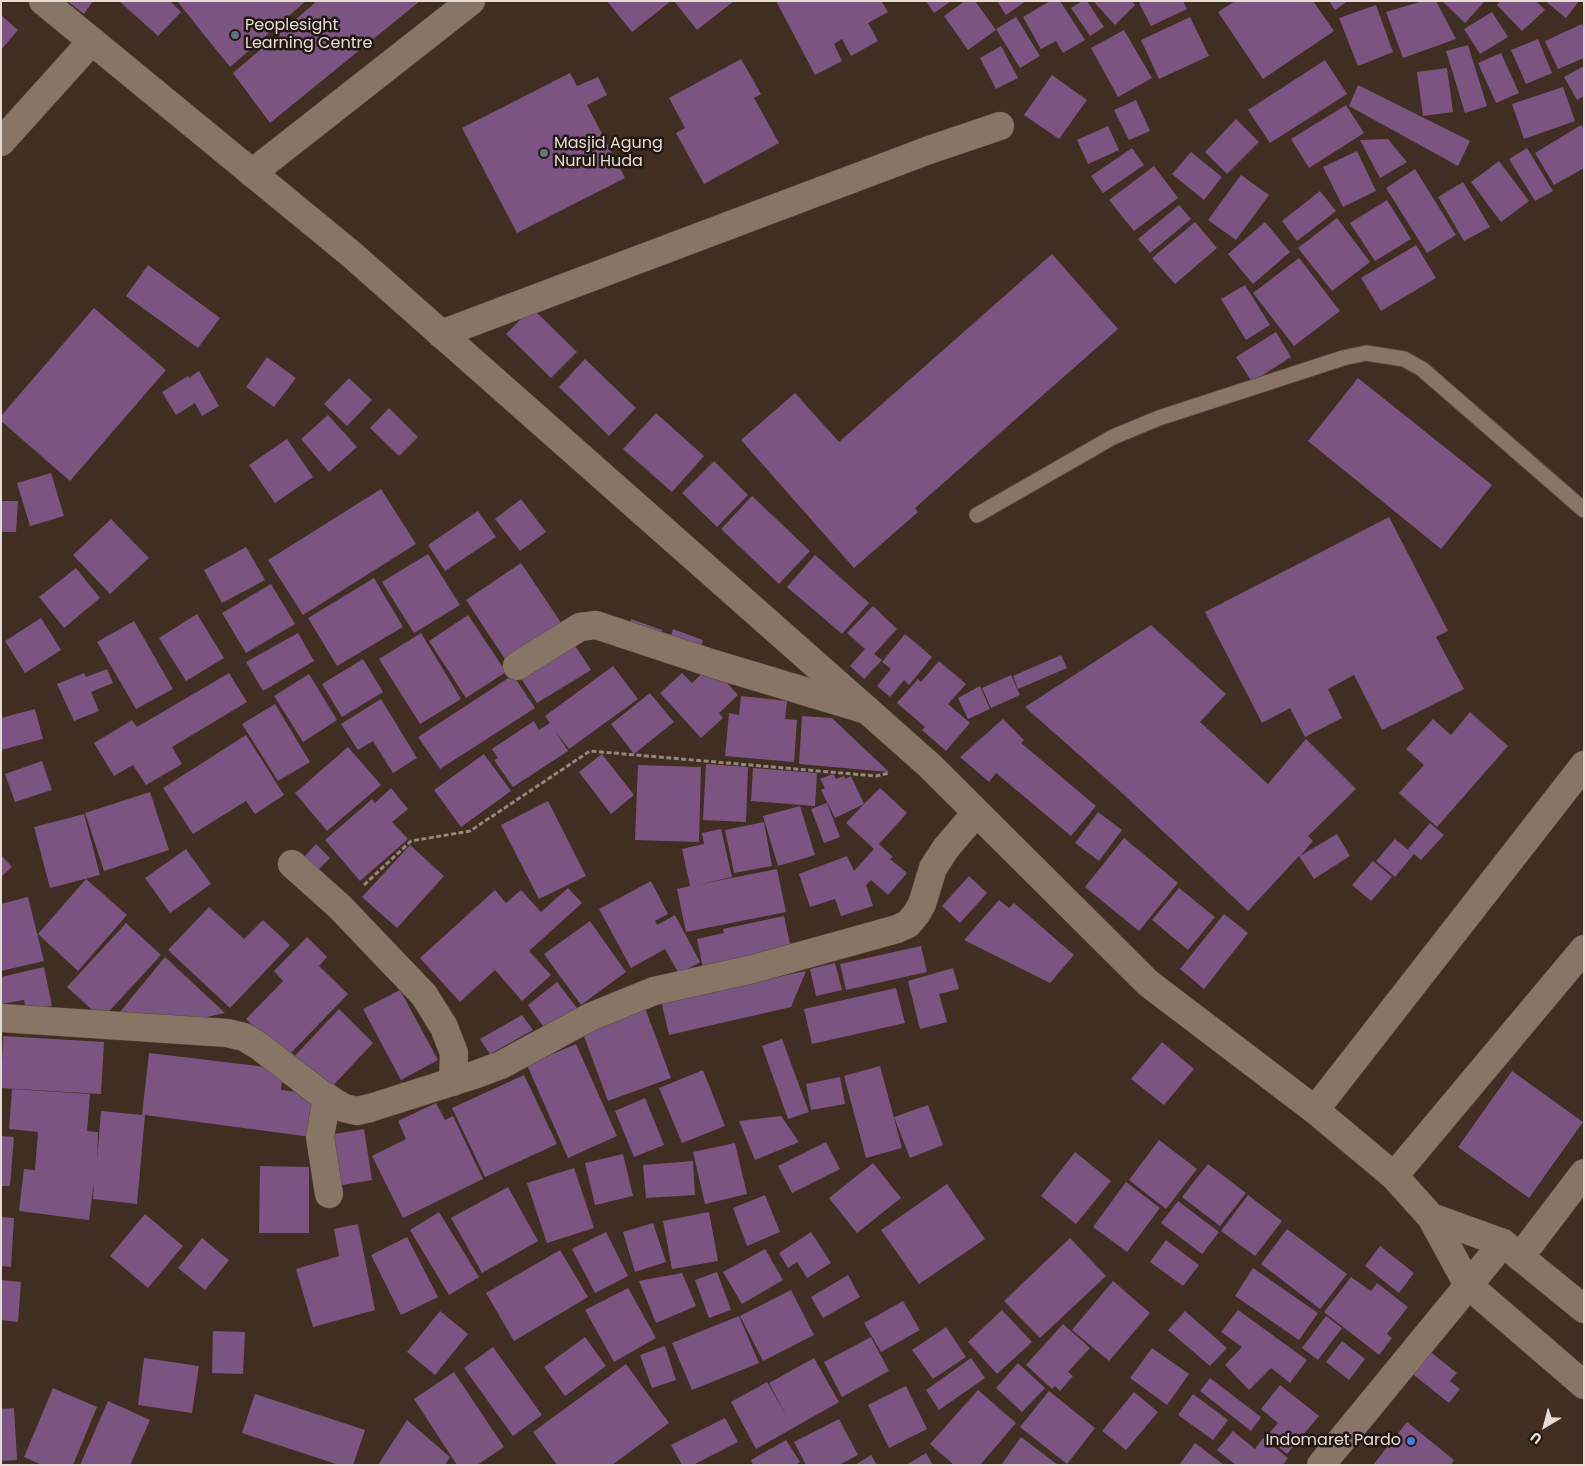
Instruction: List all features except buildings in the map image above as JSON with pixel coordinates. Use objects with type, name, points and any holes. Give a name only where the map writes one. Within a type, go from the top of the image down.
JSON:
[{"type":"street","points":[[43,1],[351,254],[929,765],[1148,983],[1315,1110],[1394,1176],[1430,1217],[1468,1285],[1584,1385]]},
{"type":"street","points":[[252,173],[471,1]]},
{"type":"street","points":[[1,142],[92,41]]},
{"type":"street","points":[[441,334],[929,150],[1000,126]]},
{"type":"street","points":[[517,666],[580,627],[596,625],[714,664],[867,710]]},
{"type":"street","points":[[1315,1110],[1584,765]]},
{"type":"street","points":[[1,1018],[227,1033],[244,1037],[327,1097],[344,1108],[357,1111],[453,1082],[501,1065],[590,1018],[654,991],[752,969],[897,929],[908,924],[922,904],[933,868],[946,848],[976,813]]},
{"type":"street","points":[[292,864],[340,907],[424,995],[444,1027],[454,1053],[453,1082]]},
{"type":"street","points":[[1394,1176],[1584,949]]},
{"type":"street","points":[[327,1097],[320,1137],[329,1194]]},
{"type":"street","points":[[1321,1465],[1468,1285],[1512,1250],[1584,1173]]},
{"type":"street","points":[[1430,1217],[1512,1250],[1584,1309]]},
{"type":"lane","points":[[977,515],[1113,437],[1159,418],[1343,358],[1366,353],[1404,359],[1422,369],[1584,510]]},
{"type":"path","points":[[340,907],[411,842],[470,831],[590,750],[876,776],[929,765]]},
{"type":"place","name":"Peoplesight Learning Centre","points":[[235,35]]},
{"type":"place","name":"Masjid Agung Nurul Huda","points":[[544,153]]},
{"type":"place","name":"Indomaret Pardo","points":[[1411,1441]]}]
